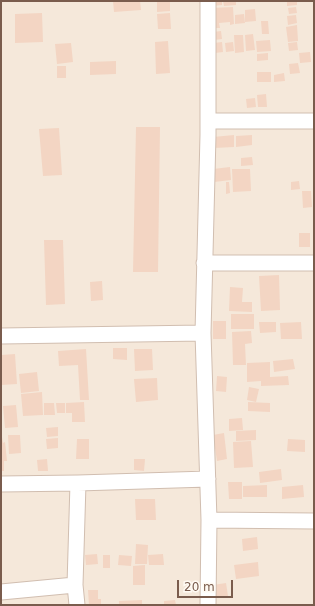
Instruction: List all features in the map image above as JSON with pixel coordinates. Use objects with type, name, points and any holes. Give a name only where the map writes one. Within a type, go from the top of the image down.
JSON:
[{"type":"street","points":[[208,1],[208,121],[203,333],[209,520],[208,605]]},
{"type":"street","points":[[208,121],[314,121]]},
{"type":"street","points":[[204,263],[314,263]]},
{"type":"street","points":[[1,336],[203,333]]},
{"type":"street","points":[[1,484],[78,484],[208,479]]},
{"type":"street","points":[[77,605],[75,586],[78,484]]},
{"type":"street","points":[[209,520],[314,521]]},
{"type":"street","points":[[1,592],[75,586]]},
{"type":"shaded area","points":[[1,1],[314,1],[314,605],[1,605]]},
{"type":"building","points":[[113,1],[140,1],[141,10],[114,12]]},
{"type":"building","points":[[157,1],[170,1],[170,11],[157,12]]},
{"type":"building","points":[[211,1],[222,1],[222,5],[212,6]]},
{"type":"building","points":[[223,1],[236,1],[236,5],[224,6]]},
{"type":"building","points":[[287,1],[297,1],[297,5],[287,6]]},
{"type":"building","points":[[233,7],[234,24],[230,25],[230,22],[219,23],[220,28],[211,28],[210,8]]},
{"type":"building","points":[[296,7],[297,13],[289,14],[288,8]]},
{"type":"building","points":[[255,9],[256,21],[245,22],[245,10]]},
{"type":"building","points":[[42,13],[43,42],[15,43],[15,14]]},
{"type":"building","points":[[170,13],[171,29],[158,29],[157,14]]},
{"type":"building","points":[[244,14],[245,23],[235,24],[235,15]]},
{"type":"building","points":[[296,15],[297,23],[288,25],[287,16]]},
{"type":"building","points":[[261,21],[268,21],[269,34],[262,34]]},
{"type":"building","points":[[297,25],[298,41],[288,42],[286,27]]},
{"type":"building","points":[[221,31],[222,39],[214,40],[213,32]]},
{"type":"building","points":[[253,34],[255,50],[246,51],[245,35]]},
{"type":"building","points":[[234,35],[243,35],[244,52],[235,53]]},
{"type":"building","points":[[270,40],[271,51],[257,52],[256,41]]},
{"type":"building","points":[[168,41],[170,73],[156,74],[155,42]]},
{"type":"building","points":[[222,42],[223,52],[215,53],[214,43]]},
{"type":"building","points":[[233,42],[234,51],[226,52],[225,43]]},
{"type":"building","points":[[297,42],[298,50],[289,51],[288,43]]},
{"type":"building","points":[[71,43],[73,62],[57,64],[55,44]]},
{"type":"building","points":[[310,52],[311,62],[300,63],[299,53]]},
{"type":"building","points":[[268,53],[268,60],[257,61],[257,54]]},
{"type":"building","points":[[116,61],[116,74],[90,75],[90,62]]},
{"type":"building","points":[[298,63],[300,73],[290,74],[289,64]]},
{"type":"building","points":[[57,66],[66,66],[66,78],[57,78]]},
{"type":"building","points":[[257,72],[271,72],[271,82],[257,82]]},
{"type":"building","points":[[284,73],[285,81],[274,82],[274,75]]},
{"type":"building","points":[[266,94],[267,107],[258,107],[257,95]]},
{"type":"building","points":[[255,98],[256,107],[247,108],[246,99]]},
{"type":"building","points":[[136,127],[160,127],[158,272],[133,272]]},
{"type":"building","points":[[59,128],[62,175],[43,176],[39,129]]},
{"type":"building","points":[[234,135],[234,147],[214,148],[213,137]]},
{"type":"building","points":[[252,135],[252,145],[236,147],[236,136]]},
{"type":"building","points":[[252,157],[253,165],[241,166],[241,158]]},
{"type":"building","points":[[230,167],[231,180],[214,182],[213,169]]},
{"type":"building","points":[[232,169],[250,169],[251,191],[233,192]]},
{"type":"building","points":[[299,181],[300,189],[291,190],[291,182]]},
{"type":"building","points":[[226,182],[229,182],[230,193],[226,194]]},
{"type":"building","points":[[302,191],[311,191],[312,207],[303,208]]},
{"type":"building","points":[[299,233],[310,233],[310,247],[299,247]]},
{"type":"building","points":[[44,240],[63,240],[65,304],[46,305]]},
{"type":"building","points":[[279,275],[280,310],[261,311],[259,276]]},
{"type":"building","points":[[102,281],[103,300],[91,301],[90,282]]},
{"type":"building","points":[[230,287],[243,288],[242,302],[252,302],[252,312],[229,311]]},
{"type":"building","points":[[231,314],[254,314],[254,329],[231,329]]},
{"type":"building","points":[[213,321],[226,321],[226,339],[213,339]]},
{"type":"building","points":[[259,322],[276,322],[276,332],[260,333]]},
{"type":"building","points":[[301,322],[302,339],[281,339],[280,323]]},
{"type":"building","points":[[251,331],[252,343],[245,344],[246,365],[233,365],[232,332]]},
{"type":"building","points":[[113,348],[127,348],[127,360],[113,359]]},
{"type":"building","points":[[86,349],[89,400],[80,400],[78,365],[59,366],[58,351]]},
{"type":"building","points":[[134,349],[152,349],[153,370],[135,371]]},
{"type":"building","points":[[15,354],[17,384],[1,385],[1,355]]},
{"type":"building","points":[[293,359],[295,369],[274,372],[273,361]]},
{"type":"building","points":[[270,362],[270,377],[288,376],[289,385],[261,386],[261,381],[247,382],[247,363]]},
{"type":"building","points":[[37,372],[39,391],[21,393],[19,374]]},
{"type":"building","points":[[217,376],[227,377],[226,392],[216,391]]},
{"type":"building","points":[[157,378],[158,400],[136,402],[134,379]]},
{"type":"building","points":[[249,387],[259,389],[256,402],[247,400]]},
{"type":"building","points":[[42,392],[43,415],[23,416],[21,394]]},
{"type":"building","points":[[84,402],[85,422],[72,422],[72,413],[66,413],[66,403]]},
{"type":"building","points":[[248,402],[270,403],[270,412],[248,411]]},
{"type":"building","points":[[44,403],[54,403],[55,415],[44,415]]},
{"type":"building","points":[[56,403],[65,403],[65,413],[57,413]]},
{"type":"building","points":[[16,405],[18,427],[5,428],[3,406]]},
{"type":"building","points":[[242,418],[243,430],[229,431],[229,419]]},
{"type":"building","points":[[58,427],[58,436],[47,437],[46,428]]},
{"type":"building","points":[[256,430],[256,440],[236,441],[236,431]]},
{"type":"building","points":[[224,433],[227,459],[217,461],[213,435]]},
{"type":"building","points":[[8,435],[20,435],[21,453],[9,454]]},
{"type":"building","points":[[1,437],[3,443],[5,442],[7,461],[4,461],[4,471],[1,471]]},
{"type":"building","points":[[58,438],[58,448],[47,449],[46,439]]},
{"type":"building","points":[[77,439],[89,439],[89,459],[76,459]]},
{"type":"building","points":[[288,439],[305,440],[305,452],[287,451]]},
{"type":"building","points":[[251,441],[253,467],[234,468],[233,442]]},
{"type":"building","points":[[47,459],[48,471],[38,471],[37,460]]},
{"type":"building","points":[[134,459],[145,459],[144,471],[134,470]]},
{"type":"building","points":[[281,469],[282,480],[260,483],[259,472]]},
{"type":"building","points":[[228,482],[242,482],[242,499],[229,499]]},
{"type":"building","points":[[267,485],[267,497],[243,497],[243,486]]},
{"type":"building","points":[[303,485],[304,497],[282,499],[282,487]]},
{"type":"building","points":[[135,499],[155,499],[156,520],[136,520]]},
{"type":"building","points":[[257,537],[258,549],[243,551],[242,539]]},
{"type":"building","points":[[136,544],[148,545],[147,564],[135,564]]},
{"type":"building","points":[[97,554],[98,564],[86,565],[85,555]]},
{"type":"building","points":[[163,554],[164,565],[149,565],[148,555]]},
{"type":"building","points":[[103,555],[110,555],[110,568],[103,568]]},
{"type":"building","points":[[119,555],[132,556],[131,566],[118,565]]},
{"type":"building","points":[[258,562],[259,576],[236,579],[234,565]]},
{"type":"building","points":[[145,565],[145,585],[133,585],[133,566]]},
{"type":"building","points":[[226,583],[228,596],[214,597],[213,585]]},
{"type":"building","points":[[88,590],[98,590],[98,599],[101,599],[101,605],[89,605]]},
{"type":"building","points":[[142,600],[142,605],[119,605],[119,601]]},
{"type":"building","points":[[175,600],[176,605],[164,605],[164,601]]}]
